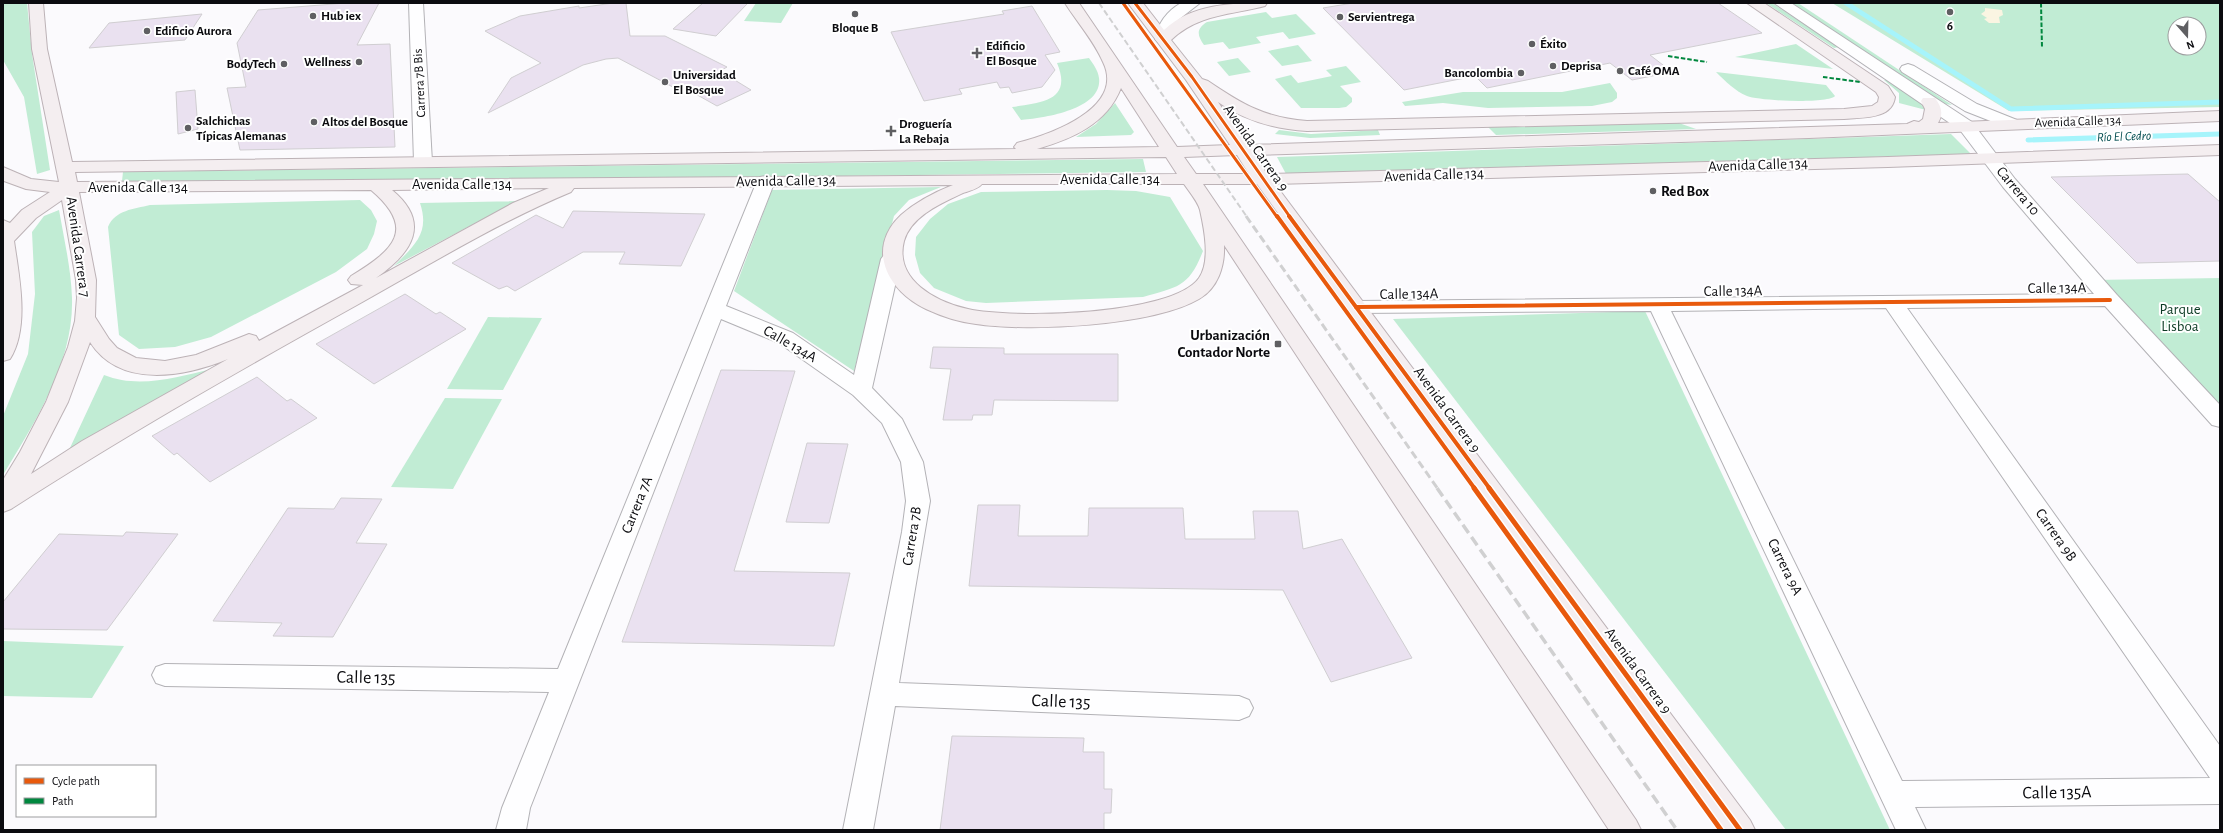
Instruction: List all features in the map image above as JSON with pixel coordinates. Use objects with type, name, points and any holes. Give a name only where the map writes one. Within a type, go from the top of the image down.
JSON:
[{"type":"main road","name":"Avenida Carrera 7","points":[[3,499],[41,432],[61,391],[75,355],[86,318],[85,278],[69,187],[40,51],[36,3]]},
{"type":"main road","points":[[1072,3],[1112,64],[1174,152],[1626,830]]},
{"type":"main road","name":"Avenida Carrera 9","points":[[1135,3],[1192,77],[1262,179],[1740,830]]},
{"type":"main road","points":[[1192,77],[1240,110],[1257,118],[1276,123],[1327,127],[1844,114],[1876,111],[1886,104],[1887,97],[1882,88],[1754,3]]},
{"type":"main road","points":[[1162,39],[1170,30],[1194,16],[1252,4]]},
{"type":"main road","points":[[1832,55],[1890,75]]},
{"type":"main road","points":[[990,154],[1031,145],[1060,135],[1081,125],[1097,112],[1108,98],[1114,84],[1112,64]]},
{"type":"main road","points":[[1844,114],[1922,128],[1930,123],[1934,118],[1933,110],[1929,101]]},
{"type":"main road","name":"Avenida Calle 134","points":[[65,167],[1174,152],[1809,133],[2220,116]]},
{"type":"main road","points":[[1676,118],[1809,133]]},
{"type":"main road","points":[[1396,145],[1476,123]]},
{"type":"main road","points":[[1966,126],[2027,157]]},
{"type":"main road","name":"Avenida Calle 134","points":[[3,172],[12,179],[26,185],[69,187],[987,179],[1262,179],[2220,150]]},
{"type":"main road","points":[[3,354],[11,322],[11,288],[4,233],[69,187],[114,166]]},
{"type":"main road","points":[[987,179],[942,196],[907,220],[899,231],[894,244],[891,259],[901,280],[914,294],[943,309],[979,318],[1052,319],[1124,315],[1165,307],[1196,293],[1207,283],[1214,267],[1214,239],[1208,203]]},
{"type":"main road","points":[[3,503],[90,447],[267,346],[477,230],[532,200],[584,183]]},
{"type":"main road","points":[[86,318],[104,347],[114,357],[130,365],[149,367],[191,364],[217,356],[246,343],[366,276],[396,253],[402,244],[407,225],[397,204],[376,185]]},
{"type":"street","name":"Carrera 7B Bis","points":[[416,3],[423,162]]},
{"type":"street","points":[[1162,39],[1164,28],[1171,18],[1193,3]]},
{"type":"street","name":"Carrera 10","points":[[1782,3],[1966,126],[1990,158],[2110,300],[2220,419]]},
{"type":"street","points":[[1806,3],[1961,104],[1986,117],[2011,124]]},
{"type":"street","name":"Carrera 7A","points":[[511,830],[516,808],[766,181]]},
{"type":"street","points":[[861,390],[891,259]]},
{"type":"street","name":"Calle 134A","points":[[1356,307],[2110,300]]},
{"type":"street","name":"Carrera 9B","points":[[1892,302],[2220,770]]},
{"type":"street","name":"Carrera 9A","points":[[1658,304],[1911,830]]},
{"type":"street","name":"Calle 134A","points":[[714,309],[786,338],[861,390]]},
{"type":"street","name":"Carrera 7B","points":[[858,830],[918,502],[912,462],[891,419],[861,390]]},
{"type":"street","name":"Calle 135","points":[[165,675],[567,681]]},
{"type":"street","name":"Calle 135","points":[[884,694],[1239,708]]},
{"type":"street","name":"Calle 135A","points":[[1894,794],[2220,791]]},
{"type":"green space","points":[[3,3],[27,3],[32,54],[50,170],[37,174],[24,97],[3,60]]},
{"type":"green space","points":[[756,3],[793,3],[781,23],[744,21]]},
{"type":"green space","points":[[1766,3],[1772,3],[1839,47],[1834,48]]},
{"type":"green space","points":[[1792,3],[1798,3],[1952,105],[1945,104]]},
{"type":"green space","points":[[1832,3],[2220,3],[2220,107],[2009,111]]},
{"type":"green space","points":[[1266,12],[1272,18],[1296,14],[1316,34],[1289,39],[1283,32],[1256,37],[1261,43],[1229,49],[1223,42],[1204,45],[1200,38],[1199,30],[1207,22]]},
{"type":"green space","points":[[1796,44],[1833,69],[1735,57]]},
{"type":"green space","points":[[1298,45],[1312,61],[1282,66],[1268,51]]},
{"type":"green space","points":[[1089,58],[1099,78],[1098,89],[1091,98],[1082,105],[1069,110],[1043,117],[1021,120],[1012,107],[1034,104],[1051,98],[1057,93],[1061,85],[1061,76],[1057,63]]},
{"type":"green space","points":[[1238,58],[1251,72],[1229,76],[1217,62]]},
{"type":"green space","points":[[1346,66],[1361,82],[1340,86],[1352,98],[1352,102],[1346,107],[1301,108],[1275,79],[1291,75],[1298,83],[1332,76],[1326,70]]},
{"type":"green space","points":[[1716,72],[1826,85],[1835,96],[1830,99],[1808,101],[1754,98],[1738,91]]},
{"type":"green space","points":[[1884,80],[1891,80],[1919,102],[1926,110],[1899,103],[1899,93]]},
{"type":"green space","points":[[1610,83],[1617,93],[1617,98],[1612,102],[1592,106],[1488,108],[1443,103],[1405,106],[1402,102],[1463,92],[1562,92]]},
{"type":"green space","points":[[1115,103],[1134,132],[1131,135],[1076,137],[1096,124]]},
{"type":"green space","points":[[1676,122],[1696,129],[1496,135],[1487,126]]},
{"type":"green space","points":[[1279,130],[1311,134],[1378,130],[1380,135],[1310,138],[1275,134]]},
{"type":"green space","points":[[1951,134],[1971,154],[1286,174],[1277,157]]},
{"type":"green space","points":[[1143,159],[1146,172],[539,180],[122,181],[123,172]]},
{"type":"green space","points":[[941,187],[909,200],[894,216],[854,371],[734,291],[772,190]]},
{"type":"green space","points":[[1136,191],[1170,197],[1203,251],[1193,272],[1187,279],[1174,288],[1143,297],[986,303],[966,301],[934,288],[920,273],[915,255],[916,237],[930,219],[948,204],[981,192]]},
{"type":"green space","points":[[360,200],[371,210],[377,221],[374,234],[367,249],[336,272],[211,337],[175,347],[139,349],[119,335],[108,227],[111,221],[120,214],[132,209],[150,205]]},
{"type":"green space","points":[[517,201],[394,266],[414,245],[422,231],[423,213],[420,203]]},
{"type":"green space","points":[[59,210],[69,265],[72,298],[71,322],[67,345],[50,391],[28,434],[3,475],[3,416],[28,354],[35,294],[32,232],[44,216]]},
{"type":"green space","name":"Parque Lisboa","points":[[2220,278],[2220,419],[2093,280]]},
{"type":"green space","points":[[1645,311],[1890,830],[1786,830],[1393,319]]},
{"type":"green space","points":[[488,317],[542,318],[503,390],[447,389]]},
{"type":"green space","points":[[212,369],[69,450],[104,375],[117,379],[144,381],[172,378]]},
{"type":"green space","points":[[445,398],[502,399],[453,489],[391,487]]},
{"type":"green space","points":[[3,641],[124,646],[92,698],[3,696]]},
{"type":"sand","points":[[1985,8],[2002,10],[2003,15],[1999,17],[2000,23],[1989,23],[1984,19],[1987,18],[1981,14],[1985,11]]},
{"type":"building","points":[[346,3],[379,3],[357,45],[390,44],[395,147],[240,150],[227,88],[246,87],[237,43],[258,10]]},
{"type":"building","points":[[613,3],[626,3],[630,36],[665,36],[727,67],[720,71],[751,90],[717,106],[692,92],[686,94],[618,58],[606,59],[583,65],[488,113],[511,78],[541,63],[485,31],[520,16],[579,6],[579,8]]},
{"type":"building","points":[[703,3],[748,3],[716,36],[673,29]]},
{"type":"building","name":"Éxito","points":[[1353,3],[1718,3],[1762,33],[1650,55],[1672,72],[1632,80],[1610,63],[1487,88],[1475,76],[1404,90],[1323,8]]},
{"type":"building","name":"Edificio El Bosque","points":[[1032,6],[1060,52],[1045,55],[1055,70],[1042,87],[1012,93],[1009,87],[1000,88],[997,82],[959,89],[962,94],[924,101],[891,32],[1004,14],[1002,11]]},
{"type":"building","name":"Edificio Aurora","points":[[202,14],[185,40],[89,48],[109,23]]},
{"type":"building","points":[[195,90],[198,129],[178,134],[176,92]]},
{"type":"building","points":[[2188,174],[2220,202],[2220,261],[2137,263],[2051,177]]},
{"type":"building","points":[[573,211],[705,214],[681,266],[619,264],[625,252],[583,252],[515,291],[507,286],[499,289],[452,263],[536,215],[563,228]]},
{"type":"building","points":[[405,294],[436,314],[440,312],[466,329],[374,384],[316,344]]},
{"type":"building","points":[[933,347],[1004,348],[1004,354],[1118,354],[1118,401],[994,400],[992,415],[973,415],[972,420],[943,420],[951,369],[930,368]]},
{"type":"building","points":[[721,370],[795,371],[734,571],[850,573],[834,646],[622,642]]},
{"type":"building","points":[[257,377],[287,401],[291,399],[317,418],[210,482],[177,453],[174,455],[152,436]]},
{"type":"building","points":[[807,443],[848,444],[829,523],[786,522]]},
{"type":"building","points":[[341,498],[382,499],[356,543],[387,544],[333,637],[273,636],[282,623],[213,621],[288,508],[334,509]]},
{"type":"building","points":[[978,505],[1020,505],[1018,536],[1088,536],[1089,508],[1183,508],[1185,539],[1255,539],[1253,511],[1298,511],[1303,549],[1342,539],[1412,658],[1331,682],[1283,590],[969,586]]},
{"type":"building","points":[[126,532],[178,534],[107,630],[3,629],[3,602],[59,534],[123,536]]},
{"type":"building","points":[[952,736],[1084,738],[1083,752],[1104,752],[1104,789],[1112,789],[1111,813],[1104,813],[1104,830],[940,830]]},
{"type":"waterway","points":[[1846,3],[2011,109],[2220,102]]},
{"type":"waterway","name":"Río El Cedro","points":[[2028,140],[2220,134]]},
{"type":"railway","points":[[1099,3],[1247,217]]},
{"type":"railway","points":[[1246,216],[1438,489]]},
{"type":"railway","points":[[1437,488],[1677,830]]},
{"type":"marked path","points":[[2041,3],[2042,47]]},
{"type":"marked path","points":[[1668,56],[1707,62]]},
{"type":"marked path","points":[[1823,77],[1860,82]]},
{"type":"cycle path","points":[[1123,3],[1721,830]]},
{"type":"cycle path","points":[[1135,3],[1192,77],[1262,179],[1740,830]]},
{"type":"cycle path","points":[[1356,307],[2110,300]]},
{"type":"place","name":"6","points":[[1950,12]]},
{"type":"place","name":"Bloque B","points":[[855,14]]},
{"type":"place","name":"Hub iex","points":[[313,16]]},
{"type":"place","name":"Servientrega","points":[[1340,17]]},
{"type":"place","name":"Edificio Aurora","points":[[147,31]]},
{"type":"place","name":"Éxito","points":[[1532,44]]},
{"type":"place","name":"Edificio El Bosque","points":[[977,53]]},
{"type":"place","name":"Wellness","points":[[359,62]]},
{"type":"place","name":"BodyTech","points":[[284,64]]},
{"type":"place","name":"Deprisa","points":[[1553,66]]},
{"type":"place","name":"Café OMA","points":[[1620,71]]},
{"type":"place","name":"Bancolombia","points":[[1521,73]]},
{"type":"place","name":"Universidad El Bosque","points":[[665,82]]},
{"type":"place","name":"Altos del Bosque","points":[[314,122]]},
{"type":"place","name":"Salchichas Típicas Alemanas","points":[[188,128]]},
{"type":"place","name":"Droguería La Rebaja","points":[[891,131]]},
{"type":"place","name":"Red Box","points":[[1653,191]]},
{"type":"place","name":"Urbanización Contador Norte","points":[[1278,344]]}]
